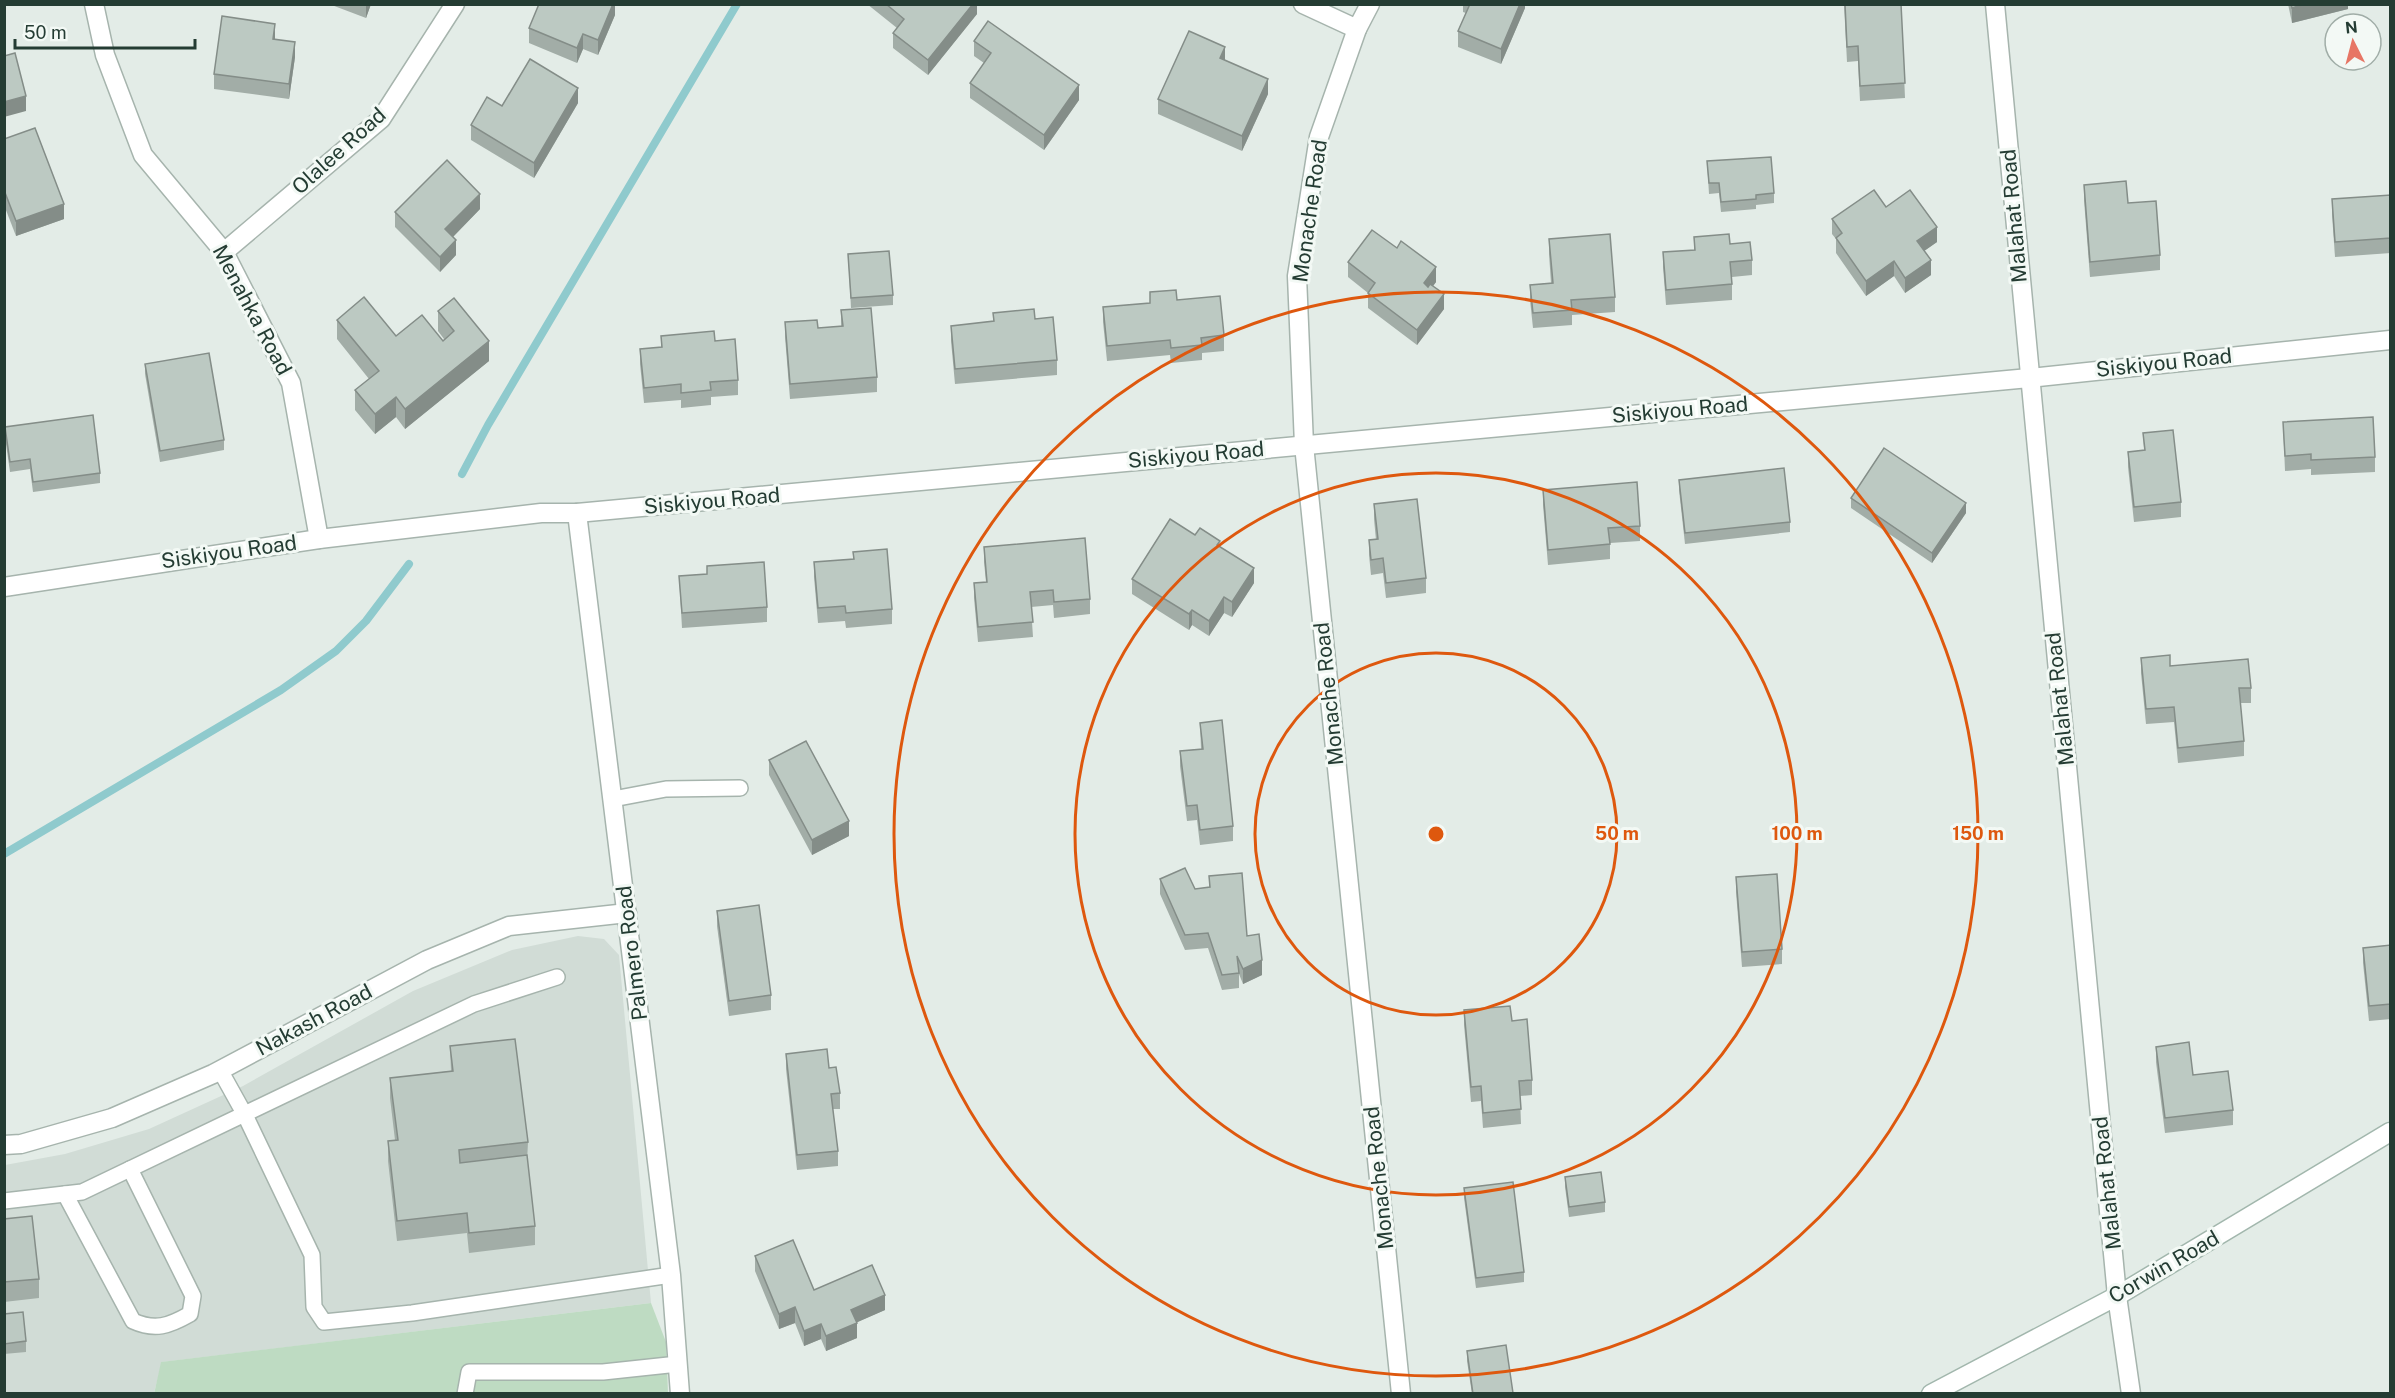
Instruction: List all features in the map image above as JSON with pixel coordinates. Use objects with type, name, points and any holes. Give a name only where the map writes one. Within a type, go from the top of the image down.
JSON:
[{"type":"street","name":"Menahka Road","points":[[94,4],[105,55],[143,155],[224,252],[291,383],[319,539]]},
{"type":"street","name":"Olalee Road","points":[[224,252],[381,119],[455,4]]},
{"type":"street","points":[[1303,4],[1357,29]]},
{"type":"street","name":"Monache Road","points":[[1370,4],[1357,29],[1319,136],[1297,276],[1304,445],[1401,1394]]},
{"type":"street","name":"Malahat Road","points":[[1995,4],[2117,1296],[2131,1394]]},
{"type":"street","name":"Siskiyou Road","points":[[4,587],[319,539],[541,513],[578,513],[2029,378],[2391,340]]},
{"type":"street","name":"Palmero Road","points":[[578,513],[671,1275],[680,1394]]},
{"type":"street","name":"Nakash Road","points":[[4,1145],[21,1144],[112,1118],[220,1070],[427,960],[509,926],[627,913]]},
{"type":"street","name":"Corwin Road","points":[[1931,1394],[2117,1296],[2391,1131]]},
{"type":"lane","points":[[613,799],[666,789],[740,788]]},
{"type":"lane","points":[[4,1201],[82,1192],[474,1004],[557,977]]},
{"type":"lane","points":[[220,1070],[245,1115],[312,1255],[314,1307],[324,1322],[412,1313],[671,1275]]},
{"type":"lane","points":[[65,1194],[133,1321],[147,1327],[169,1327],[190,1314],[193,1296],[130,1169]]},
{"type":"lane","points":[[465,1394],[469,1372],[603,1372],[678,1364]]},
{"type":"shaded area","points":[[578,936],[604,939],[619,955],[651,1303],[162,1362],[154,1393],[5,1394],[5,1165],[65,1154],[149,1129],[243,1086],[413,991],[512,950]]},
{"type":"green space","points":[[651,1303],[666,1342],[668,1393],[154,1394],[161,1362]]},
{"type":"building","points":[[539,4],[613,4],[598,40],[583,34],[577,48],[529,28]]},
{"type":"building","points":[[886,4],[973,4],[928,60],[893,33],[904,19]]},
{"type":"building","points":[[1470,4],[1520,4],[1501,49],[1458,31]]},
{"type":"building","points":[[1845,4],[1901,4],[1905,83],[1860,86],[1858,46],[1847,47]]},
{"type":"building","points":[[2291,4],[2304,4],[2292,8]]},
{"type":"building","points":[[222,16],[275,24],[273,39],[295,42],[289,84],[214,74]]},
{"type":"building","points":[[988,21],[1079,85],[1044,135],[970,83],[991,53],[974,41]]},
{"type":"building","points":[[1189,31],[1225,47],[1220,58],[1268,79],[1242,136],[1158,99]]},
{"type":"building","points":[[15,53],[26,96],[4,102],[4,56]]},
{"type":"building","points":[[530,59],[578,88],[534,163],[471,125],[487,97],[502,106]]},
{"type":"building","points":[[35,128],[64,204],[16,221],[4,190],[4,139]]},
{"type":"building","points":[[1771,157],[1774,193],[1756,195],[1756,199],[1721,202],[1719,183],[1709,183],[1707,161]]},
{"type":"building","points":[[447,160],[480,194],[445,229],[456,240],[440,257],[395,212]]},
{"type":"building","points":[[2126,181],[2128,203],[2156,201],[2160,255],[2090,262],[2084,185]]},
{"type":"building","points":[[1874,190],[1886,207],[1910,190],[1937,227],[1917,241],[1931,260],[1905,278],[1894,261],[1866,281],[1836,238],[1842,233],[1832,219]]},
{"type":"building","points":[[2391,195],[2391,238],[2335,242],[2332,199]]},
{"type":"building","points":[[1372,230],[1397,248],[1401,241],[1436,267],[1424,283],[1428,287],[1430,284],[1444,294],[1417,330],[1368,293],[1375,283],[1348,262]]},
{"type":"building","points":[[1610,234],[1615,297],[1571,300],[1572,310],[1533,313],[1530,285],[1553,283],[1549,239]]},
{"type":"building","points":[[1729,234],[1730,244],[1750,242],[1752,260],[1730,262],[1732,284],[1666,290],[1663,252],[1695,250],[1694,237]]},
{"type":"building","points":[[889,251],[893,295],[851,298],[848,254]]},
{"type":"building","points":[[1176,290],[1177,300],[1220,296],[1224,335],[1201,338],[1202,345],[1171,348],[1170,340],[1107,346],[1103,307],[1150,303],[1150,292]]},
{"type":"building","points":[[364,297],[396,336],[422,315],[443,341],[454,331],[438,311],[454,298],[489,341],[405,409],[396,397],[375,414],[355,390],[379,371],[337,320]]},
{"type":"building","points":[[871,308],[877,377],[790,384],[785,322],[817,320],[818,328],[843,326],[841,310]]},
{"type":"building","points":[[1034,309],[1035,319],[1053,317],[1057,360],[955,369],[951,326],[994,321],[993,313]]},
{"type":"building","points":[[714,331],[715,341],[735,339],[738,380],[710,382],[711,390],[681,393],[681,384],[644,388],[640,349],[662,347],[661,336]]},
{"type":"building","points":[[209,353],[224,440],[160,451],[145,364]]},
{"type":"building","points":[[93,415],[100,473],[33,482],[30,459],[10,462],[5,427]]},
{"type":"building","points":[[2373,417],[2375,457],[2311,460],[2311,454],[2285,456],[2283,422]]},
{"type":"building","points":[[2173,430],[2181,502],[2134,507],[2128,452],[2145,450],[2143,433]]},
{"type":"building","points":[[1884,448],[1966,503],[1932,553],[1851,498]]},
{"type":"building","points":[[1784,468],[1790,522],[1685,533],[1679,480]]},
{"type":"building","points":[[1637,482],[1640,526],[1608,528],[1610,544],[1548,550],[1543,490]]},
{"type":"building","points":[[1417,499],[1426,578],[1386,583],[1383,558],[1371,560],[1369,540],[1378,539],[1374,504]]},
{"type":"building","points":[[1170,519],[1195,535],[1200,528],[1220,541],[1217,545],[1254,568],[1232,602],[1224,597],[1209,621],[1192,610],[1189,614],[1132,579]]},
{"type":"building","points":[[1085,538],[1090,599],[1054,602],[1053,590],[1030,592],[1033,622],[978,627],[974,583],[987,582],[984,547]]},
{"type":"building","points":[[887,549],[892,609],[846,613],[845,606],[818,608],[814,562],[854,559],[853,552]]},
{"type":"building","points":[[764,562],[767,607],[682,613],[679,576],[707,574],[707,566]]},
{"type":"building","points":[[2170,655],[2170,666],[2248,659],[2251,688],[2239,688],[2244,741],[2178,748],[2174,707],[2146,709],[2141,658]]},
{"type":"building","points":[[1222,720],[1233,826],[1200,830],[1197,805],[1187,806],[1180,751],[1203,749],[1200,723]]},
{"type":"building","points":[[806,741],[849,821],[812,840],[769,760]]},
{"type":"building","points":[[1185,868],[1195,889],[1210,887],[1209,876],[1242,873],[1247,936],[1259,934],[1262,960],[1243,969],[1237,956],[1239,973],[1222,975],[1208,933],[1185,935],[1160,879]]},
{"type":"building","points":[[1777,874],[1782,949],[1742,952],[1736,877]]},
{"type":"building","points":[[759,905],[771,995],[729,1001],[717,911]]},
{"type":"building","points":[[2391,945],[2391,1004],[2369,1006],[2363,948]]},
{"type":"building","points":[[1510,1006],[1512,1021],[1527,1019],[1532,1080],[1519,1081],[1521,1109],[1483,1113],[1481,1086],[1471,1087],[1464,1010]]},
{"type":"building","points":[[515,1039],[528,1142],[459,1150],[460,1163],[527,1155],[535,1226],[469,1233],[467,1213],[397,1221],[388,1141],[398,1140],[390,1078],[453,1071],[450,1046]]},
{"type":"building","points":[[2189,1042],[2193,1075],[2228,1071],[2233,1110],[2165,1118],[2156,1047]]},
{"type":"building","points":[[827,1049],[829,1068],[836,1067],[840,1093],[831,1094],[838,1151],[797,1155],[786,1054]]},
{"type":"building","points":[[1601,1172],[1605,1202],[1569,1207],[1565,1177]]},
{"type":"building","points":[[1513,1182],[1524,1272],[1476,1278],[1464,1188]]},
{"type":"building","points":[[32,1216],[39,1279],[4,1282],[4,1219]]},
{"type":"building","points":[[793,1240],[814,1290],[872,1265],[885,1295],[851,1310],[857,1323],[826,1336],[821,1324],[804,1331],[795,1307],[779,1314],[755,1256]]},
{"type":"building","points":[[23,1312],[26,1341],[4,1344],[4,1314]]},
{"type":"building","points":[[1506,1345],[1513,1393],[1473,1394],[1467,1351]]},
{"type":"waterway","points":[[462,474],[488,425],[737,4]]},
{"type":"waterway","points":[[4,854],[281,690],[336,651],[366,621],[409,564]]}]
